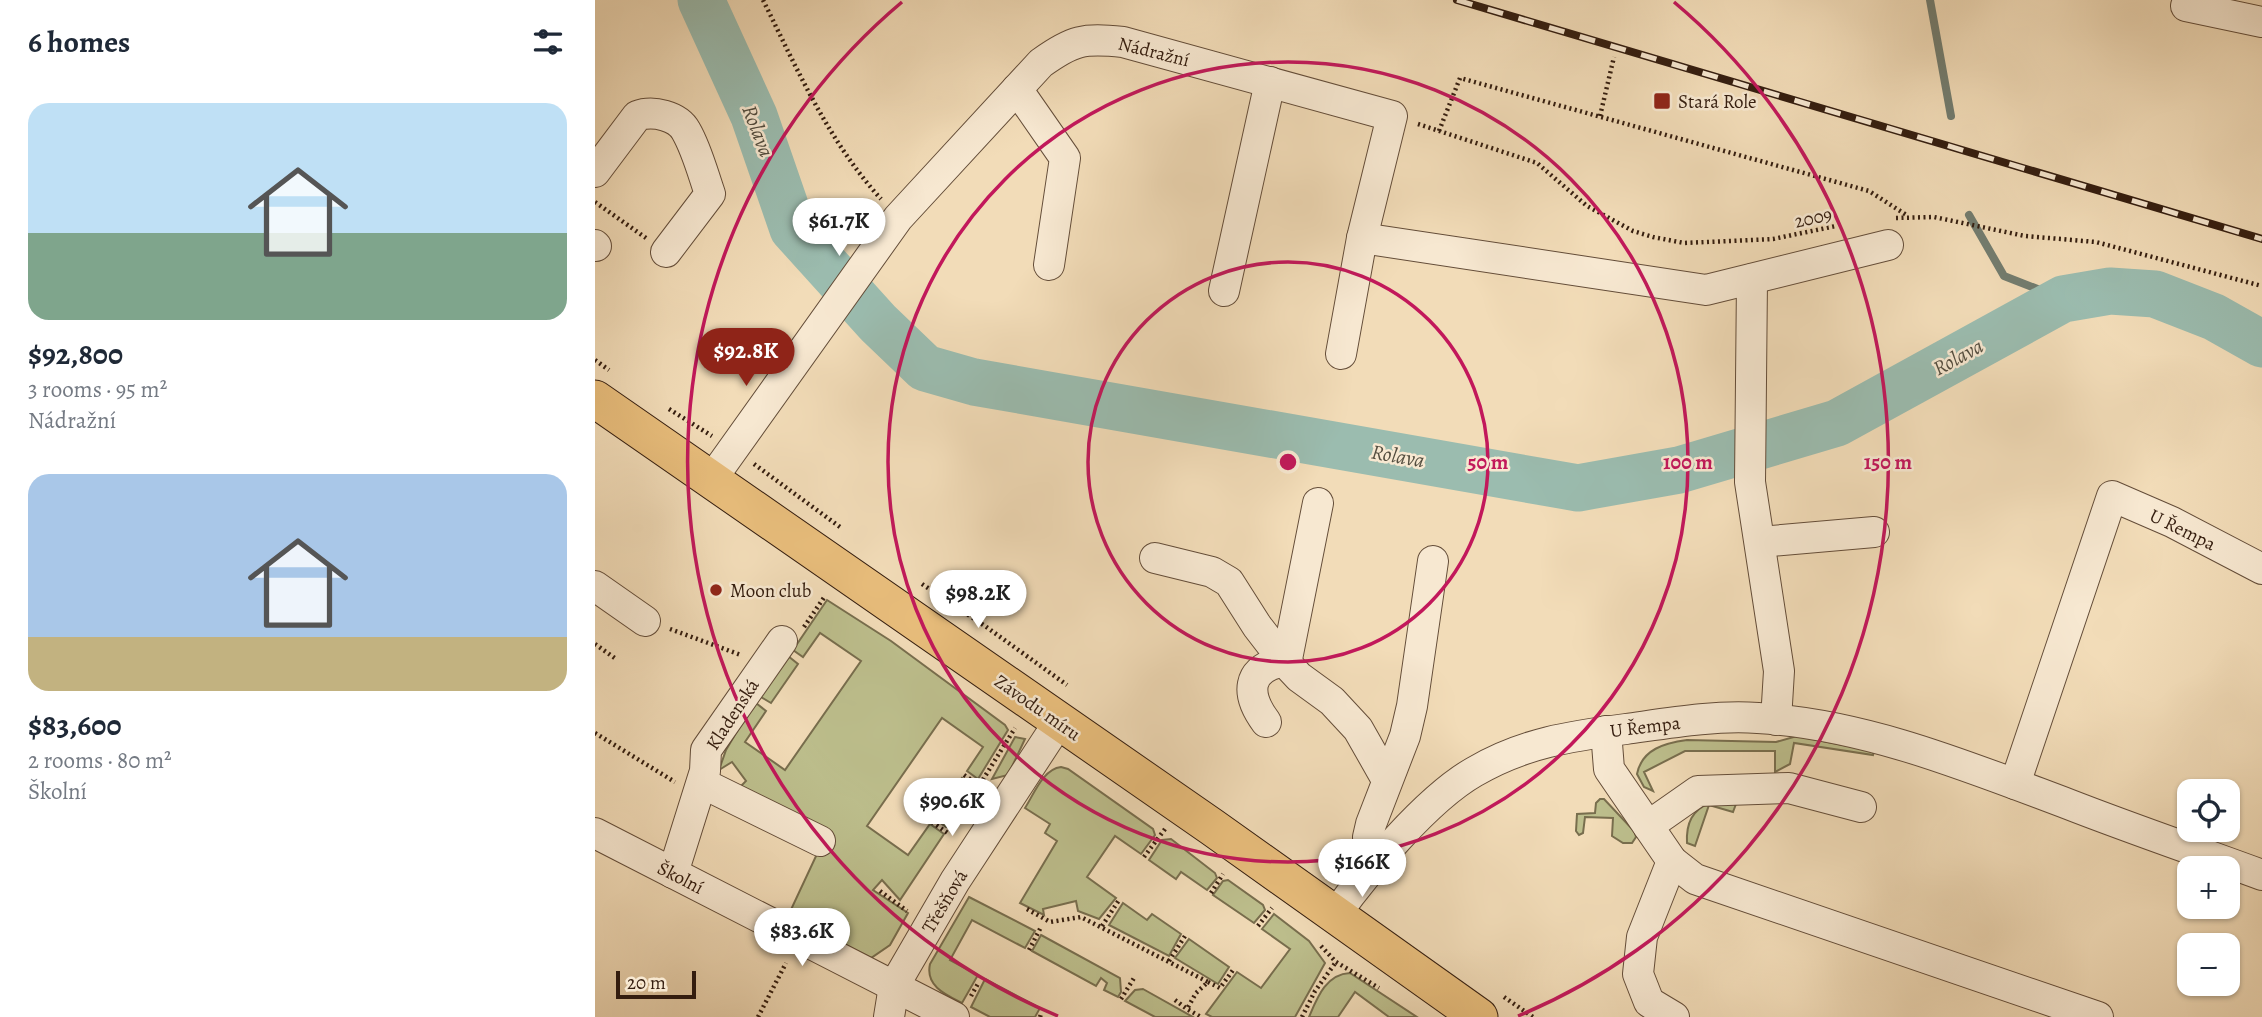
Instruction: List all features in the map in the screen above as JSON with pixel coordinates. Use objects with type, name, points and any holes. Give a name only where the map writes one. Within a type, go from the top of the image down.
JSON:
[{"type":"main road","name":"Závodu míru","points":[[595,400],[1212,827],[1479,1017]]},
{"type":"street","points":[[2186,6],[2262,22]]},
{"type":"street","name":"Nádražní","points":[[711,480],[898,218],[1041,64],[1064,47],[1090,39],[1123,42],[1392,116]]},
{"type":"street","points":[[1224,290],[1270,82]]},
{"type":"street","points":[[1017,89],[1065,158],[1049,265]]},
{"type":"street","points":[[595,172],[637,116],[646,112],[660,114],[686,129],[711,194],[666,252]]},
{"type":"street","points":[[1341,354],[1362,237],[1392,116]]},
{"type":"street","points":[[1362,237],[1706,290],[1752,279],[1888,232]]},
{"type":"street","points":[[1752,279],[1750,482],[1779,671],[1776,720]]},
{"type":"street","name":"U Řempa","points":[[2015,784],[2112,496],[2172,522],[2262,569]]},
{"type":"street","points":[[1285,662],[1318,503]]},
{"type":"street","points":[[1760,542],[1874,532]]},
{"type":"street","points":[[1155,558],[1212,572],[1229,582],[1257,626],[1285,662],[1299,677],[1332,701],[1358,729],[1387,780]]},
{"type":"street","points":[[1369,872],[1368,837],[1405,736],[1412,706],[1433,561]]},
{"type":"street","points":[[595,586],[645,621]]},
{"type":"street","name":"Kladenská","points":[[673,873],[689,783],[705,771],[706,750],[782,641]]},
{"type":"street","points":[[1266,722],[1251,693],[1252,683],[1265,666],[1285,662]]},
{"type":"street","name":"U Řempa","points":[[1335,915],[1369,872],[1444,794],[1473,772],[1512,753],[1566,736],[1685,721],[1756,718],[1831,726],[2015,784],[2262,875]]},
{"type":"street","name":"Třešňová","points":[[889,1017],[894,986],[955,881],[1059,722]]},
{"type":"street","points":[[1606,731],[1609,769],[1672,861],[1695,879],[2098,1017]]},
{"type":"street","points":[[689,783],[820,841]]},
{"type":"street","points":[[1648,826],[1699,791],[1789,788],[1861,807]]},
{"type":"street","name":"Školní","points":[[595,834],[954,1017]]},
{"type":"street","points":[[1672,861],[1642,937],[1638,974],[1649,1002],[1674,1017]]},
{"type":"path","points":[[764,0],[814,103],[862,179],[898,218]]},
{"type":"path","points":[[1600,116],[1614,57]]},
{"type":"path","points":[[1439,131],[1460,78],[1869,191],[1909,218]]},
{"type":"path","name":"2009","points":[[1392,116],[1537,163],[1587,206],[1633,231],[1653,237],[1684,243],[1773,239],[1837,226]]},
{"type":"path","points":[[595,202],[666,252]]},
{"type":"path","points":[[1888,232],[1909,218],[1934,217],[2025,236],[2096,242],[2262,286]]},
{"type":"path","points":[[645,621],[740,654],[763,667]]},
{"type":"path","points":[[595,644],[616,659]]},
{"type":"path","points":[[595,733],[689,783]]},
{"type":"path","points":[[964,775],[979,785]]},
{"type":"path","points":[[932,822],[949,834]]},
{"type":"path","points":[[1144,856],[1165,828]]},
{"type":"path","points":[[1211,893],[1226,870]]},
{"type":"path","points":[[880,891],[914,915]]},
{"type":"path","points":[[1102,926],[1119,900]]},
{"type":"path","points":[[1258,926],[1275,905]]},
{"type":"path","points":[[1027,909],[1050,922],[1081,917],[1220,988],[1233,970]]},
{"type":"path","points":[[1029,950],[1041,927]]},
{"type":"path","points":[[1169,961],[1185,936]]},
{"type":"path","points":[[1302,1017],[1315,991],[1336,962]]},
{"type":"path","points":[[758,1017],[786,963]]},
{"type":"path","points":[[1121,999],[1134,978]]},
{"type":"path","points":[[1187,1009],[1196,993],[1208,982]]},
{"type":"path","points":[[1175,1000],[1201,1017]]},
{"type":"green space","points":[[827,600],[891,641],[1005,725],[1008,730],[978,779],[967,771],[983,747],[942,718],[867,826],[908,855],[930,824],[944,834],[900,900],[882,880],[873,890],[908,913],[890,945],[871,958],[788,916],[817,854],[740,787],[746,781],[732,762],[719,770],[726,750],[756,703],[766,711],[745,742],[785,770],[861,661],[820,633],[803,657],[793,650]]},
{"type":"green space","points":[[788,656],[798,664],[771,703],[760,694]]},
{"type":"green space","points":[[1797,736],[1874,751],[1873,755],[1794,743],[1790,764],[1775,772],[1775,751],[1685,751],[1644,772],[1653,791],[1644,787],[1637,774],[1649,753],[1671,743],[1687,740],[1776,742]]},
{"type":"green space","points":[[1015,737],[1025,739],[1008,775],[992,779]]},
{"type":"green space","points":[[1061,767],[1068,769],[1153,829],[1155,835],[1141,854],[1115,836],[1087,877],[1116,898],[1099,919],[1078,911],[1076,901],[1043,909],[1044,915],[1020,903],[1057,841],[1045,833],[1050,824],[1025,808],[1044,777]]},
{"type":"green space","points":[[962,778],[973,786],[949,827],[946,827],[934,818]]},
{"type":"green space","points":[[1604,799],[1635,832],[1636,837],[1632,843],[1623,843],[1612,836],[1613,818],[1585,817],[1583,833],[1579,835],[1576,831],[1577,814],[1595,813],[1596,803]]},
{"type":"green space","points":[[1711,802],[1736,804],[1733,812],[1709,805],[1695,846],[1687,843],[1691,818]]},
{"type":"green space","points":[[1171,839],[1215,873],[1217,878],[1207,890],[1181,872],[1176,879],[1149,860],[1162,840]]},
{"type":"green space","points":[[1228,880],[1263,905],[1265,910],[1254,923],[1213,895],[1223,881]]},
{"type":"green space","points":[[969,897],[1035,931],[1025,948],[972,920],[950,960],[978,975],[962,1003],[938,989],[929,972],[930,964]]},
{"type":"green space","points":[[1123,903],[1147,920],[1152,914],[1181,934],[1169,956],[1109,925]]},
{"type":"green space","points":[[1274,914],[1309,941],[1325,963],[1295,1017],[1212,1017],[1206,1014],[1237,972],[1261,988],[1290,949],[1262,929]]},
{"type":"green space","points":[[1041,935],[1120,978],[1121,992],[1118,997],[1104,990],[1107,983],[1101,978],[1096,986],[1032,951]]},
{"type":"green space","points":[[1189,939],[1229,967],[1218,984],[1175,958]]},
{"type":"green space","points":[[1350,973],[1417,1017],[1389,1017],[1355,992],[1338,1017],[1309,1017],[1319,995],[1329,982],[1342,974]]},
{"type":"green space","points":[[985,979],[1040,1008],[1035,1017],[990,1017],[971,1007]]},
{"type":"green space","points":[[1143,989],[1193,1017],[1155,1017],[1125,1001],[1135,990]]},
{"type":"waterway","name":"Rolava","points":[[701,0],[754,116],[793,229],[878,323],[925,368],[974,382],[1578,488],[1679,470],[1837,423],[2063,299],[2110,291],[2155,294],[2214,317],[2262,344]]},
{"type":"waterway","points":[[1930,0],[1951,116]]},
{"type":"waterway","points":[[1969,215],[2004,276],[2063,299]]},
{"type":"railway","points":[[1457,0],[2262,239]]},
{"type":"place","name":"Stará Role","points":[[1662,101]]},
{"type":"place","name":"Moon club","points":[[716,590]]}]
